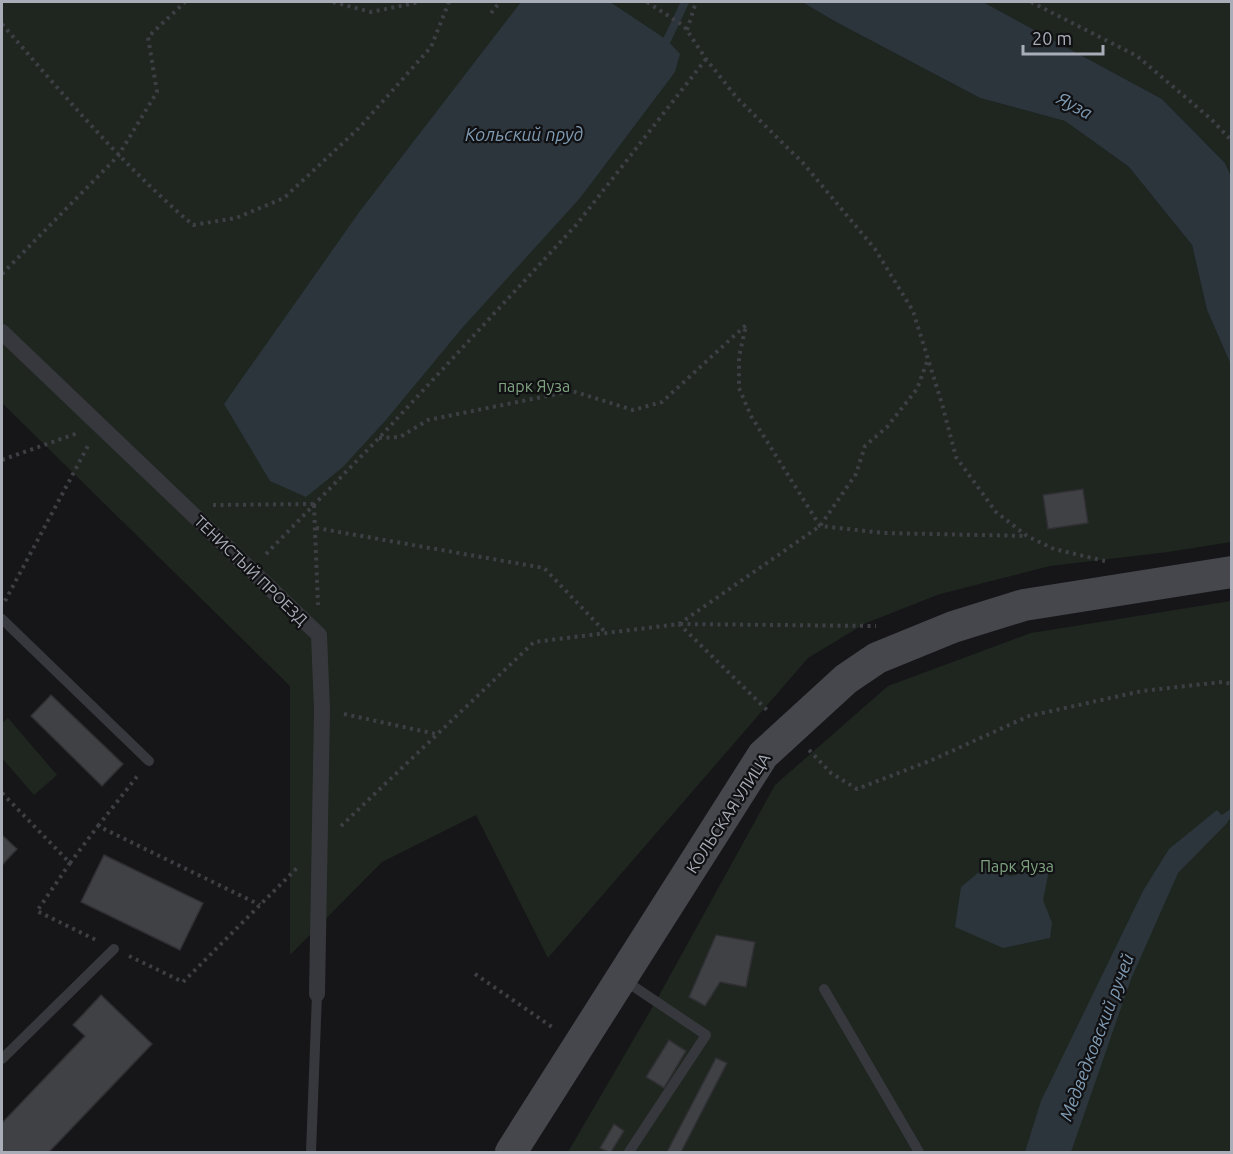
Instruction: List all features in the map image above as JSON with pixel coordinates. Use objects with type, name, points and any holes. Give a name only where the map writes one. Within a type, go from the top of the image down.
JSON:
[{"type":"main road","name":"КОЛЬСКАЯ УЛИЦА","points":[[512,1152],[763,755],[846,679],[877,658],[953,627],[1024,605],[1232,572]]},
{"type":"street","name":"ТЕНИСТЫЙ ПРОЕЗД","points":[[2,332],[319,635],[322,710],[317,994]]},
{"type":"lane","points":[[2,619],[149,761]]},
{"type":"lane","points":[[2,1059],[114,949]]},
{"type":"lane","points":[[622,979],[706,1035],[629,1152]]},
{"type":"lane","points":[[824,989],[919,1152]]},
{"type":"lane","points":[[311,1152],[317,994]]},
{"type":"path","points":[[2,274],[118,156],[157,92],[148,38],[185,2]]},
{"type":"path","points":[[333,2],[371,12],[420,2]]},
{"type":"path","points":[[2,24],[118,156],[193,225],[236,218],[284,198],[360,127],[431,47],[449,2]]},
{"type":"path","points":[[491,13],[500,2]]},
{"type":"path","points":[[646,2],[686,28],[706,59],[737,98],[803,163],[875,249],[913,311],[956,457],[996,512],[1027,536],[1054,549],[1107,562]]},
{"type":"path","points":[[686,28],[696,2]]},
{"type":"path","points":[[1031,2],[1137,56],[1211,119],[1232,141]]},
{"type":"path","points":[[250,570],[379,438],[577,224],[706,59]]},
{"type":"path","points":[[379,438],[400,437],[428,420],[572,391],[633,411],[663,402],[746,325],[739,357],[739,388],[751,416],[820,526]]},
{"type":"path","points":[[679,624],[820,526],[856,474],[865,446],[887,427],[917,389],[928,358]]},
{"type":"path","points":[[2,460],[99,425]]},
{"type":"path","points":[[2,607],[99,425]]},
{"type":"path","points":[[182,505],[314,504]]},
{"type":"path","points":[[314,504],[319,635]]},
{"type":"path","points":[[820,526],[884,533],[1027,536]]},
{"type":"path","points":[[316,528],[544,568],[606,633]]},
{"type":"path","points":[[679,624],[789,732]]},
{"type":"path","points":[[149,761],[70,863],[37,910],[183,982],[319,846],[534,642],[679,624],[876,626]]},
{"type":"path","points":[[831,772],[857,789],[932,760],[1029,716],[1142,691],[1222,682],[1232,684]]},
{"type":"path","points":[[322,710],[437,734]]},
{"type":"path","points":[[2,793],[70,863]]},
{"type":"path","points":[[98,826],[260,905]]},
{"type":"path","points":[[475,974],[552,1027]]},
{"type":"green space","name":"парк Яуза","points":[[2,2],[802,2],[980,98],[1065,121],[1129,167],[1192,245],[1207,310],[1231,365],[1231,542],[1050,566],[940,594],[866,623],[808,658],[548,958],[476,815],[382,862],[290,955],[290,686],[2,403]]},
{"type":"green space","points":[[983,2],[1231,2],[1231,176],[1225,163],[1162,99]]},
{"type":"green space","name":"парк Яуза","points":[[1231,601],[1231,1152],[568,1152],[656,1001],[775,785],[888,686],[1031,633]]},
{"type":"green space","points":[[8,718],[57,775],[34,795],[2,758],[2,723]]},
{"type":"water","name":"Кольский пруд","points":[[521,2],[610,2],[667,40],[680,54],[675,72],[580,198],[463,327],[385,421],[343,467],[306,497],[270,481],[224,404],[360,211]]},
{"type":"water","name":"Яуза","points":[[802,2],[983,2],[1162,99],[1225,163],[1231,176],[1231,365],[1207,310],[1192,245],[1129,167],[1065,121],[980,98]]},
{"type":"water","points":[[1217,810],[1228,822],[1178,873],[1131,979],[1071,1152],[1025,1152],[1041,1101],[1143,891],[1169,849]]},
{"type":"water","points":[[1041,867],[1049,870],[1043,900],[1052,923],[1050,938],[1003,948],[955,927],[961,887],[984,868],[1011,876]]},
{"type":"building","points":[[1083,489],[1088,523],[1048,529],[1043,495]]},
{"type":"building","points":[[51,695],[123,764],[102,786],[31,716]]},
{"type":"building","points":[[2,835],[17,849],[2,865]]},
{"type":"building","points":[[104,855],[203,903],[180,950],[81,902]]},
{"type":"building","points":[[716,935],[755,942],[746,987],[720,982],[705,1006],[689,997]]},
{"type":"building","points":[[101,995],[152,1044],[49,1152],[2,1152],[2,1123],[85,1036],[73,1025]]},
{"type":"building","points":[[669,1040],[686,1051],[664,1088],[646,1077]]},
{"type":"building","points":[[716,1058],[727,1063],[681,1152],[667,1152]]},
{"type":"building","points":[[614,1124],[624,1131],[611,1152],[608,1152],[600,1148]]},
{"type":"waterway","points":[[667,40],[685,2]]},
{"type":"waterway","name":"Медведковский ручей","points":[[1217,823],[1232,813]]},
{"type":"park label","name":"Парк Яуза","points":[[1017,866]]}]
